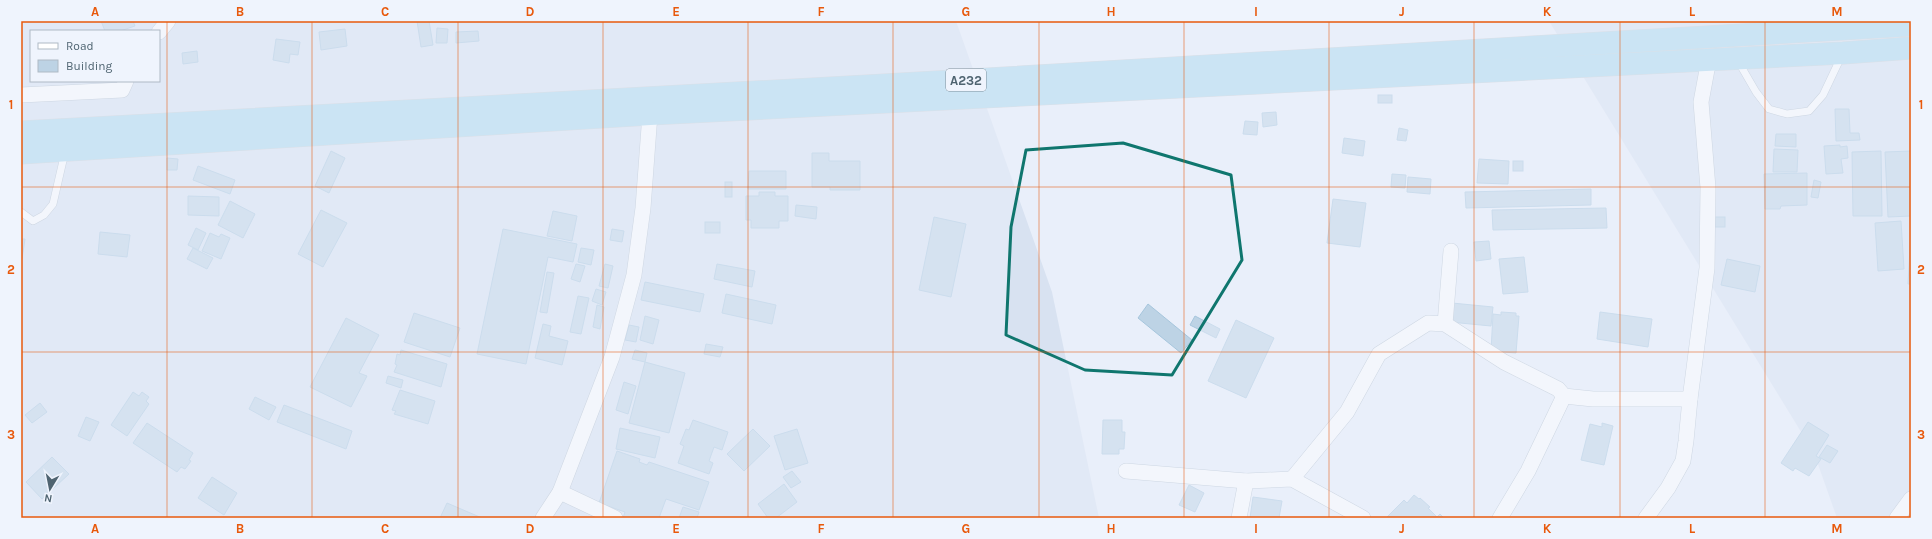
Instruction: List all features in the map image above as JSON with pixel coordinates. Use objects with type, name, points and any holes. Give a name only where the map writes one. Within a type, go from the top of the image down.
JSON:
[{"type":"highway","name":"A232","points":[[21,132],[867,86],[1801,26],[1911,25]]},
{"type":"highway","name":"A232","points":[[21,153],[650,114],[1843,53],[1911,48]]},
{"type":"street","points":[[160,31],[168,21]]},
{"type":"street","points":[[1646,518],[1668,488],[1683,461],[1707,268],[1708,188],[1701,102],[1709,59]]},
{"type":"street","points":[[21,95],[122,90],[126,82]]},
{"type":"street","points":[[543,518],[560,492],[612,358],[634,275],[644,208],[650,114]]},
{"type":"street","points":[[1445,324],[1451,251]]},
{"type":"street","points":[[1292,479],[1347,412],[1379,354],[1428,323],[1445,324],[1504,362],[1558,389],[1564,396],[1592,399],[1690,399]]},
{"type":"street","points":[[1500,518],[1528,471],[1564,396]]},
{"type":"street","points":[[1126,471],[1246,481],[1292,479],[1363,518]]},
{"type":"street","points":[[1239,518],[1246,481]]},
{"type":"street","points":[[560,492],[615,518]]},
{"type":"street","points":[[1897,518],[1911,499]]},
{"type":"lane","points":[[1736,58],[1756,92],[1769,109],[1787,114],[1809,111],[1823,95],[1843,53]]},
{"type":"lane","points":[[21,212],[33,221],[44,215],[53,204],[65,150]]},
{"type":"highlighted area","points":[[1123,143],[1231,175],[1242,260],[1172,375],[1085,370],[1006,335],[1011,227],[1026,150]]},
{"type":"shaded area","points":[[21,21],[956,21],[1052,292],[1099,518],[21,518]]},
{"type":"shaded area","points":[[1549,21],[1911,21],[1911,518],[1837,518],[1814,453]]},
{"type":"building","points":[[101,21],[133,21],[135,26],[123,30],[105,30]]},
{"type":"building","points":[[417,21],[429,21],[433,45],[421,47]]},
{"type":"building","points":[[437,28],[448,29],[447,43],[436,43]]},
{"type":"building","points":[[345,29],[347,46],[321,50],[319,32]]},
{"type":"building","points":[[478,31],[479,41],[456,43],[456,32]]},
{"type":"building","points":[[276,39],[300,42],[298,55],[290,54],[289,63],[273,60]]},
{"type":"building","points":[[197,51],[198,62],[183,64],[182,53]]},
{"type":"building","points":[[1378,95],[1392,95],[1392,103],[1378,103]]},
{"type":"building","points":[[1835,109],[1849,109],[1850,133],[1859,133],[1860,140],[1836,141]]},
{"type":"building","points":[[1276,112],[1277,125],[1263,127],[1262,113]]},
{"type":"building","points":[[1245,121],[1258,122],[1257,135],[1243,134]]},
{"type":"building","points":[[1399,128],[1408,130],[1406,141],[1397,140]]},
{"type":"building","points":[[1776,134],[1796,134],[1796,147],[1775,146]]},
{"type":"building","points":[[1344,138],[1365,141],[1363,156],[1342,153]]},
{"type":"building","points":[[1840,145],[1840,147],[1847,146],[1848,158],[1841,159],[1843,173],[1826,174],[1824,146]]},
{"type":"building","points":[[1774,149],[1798,150],[1797,172],[1773,172]]},
{"type":"building","points":[[331,151],[345,158],[329,193],[315,186]]},
{"type":"building","points":[[1881,151],[1882,216],[1853,216],[1852,152]]},
{"type":"building","points":[[1911,151],[1911,216],[1888,217],[1885,152]]},
{"type":"building","points":[[812,153],[829,153],[829,161],[860,161],[860,190],[830,190],[830,187],[812,187]]},
{"type":"building","points":[[167,158],[178,159],[177,170],[167,170]]},
{"type":"building","points":[[1479,159],[1509,161],[1508,184],[1477,183]]},
{"type":"building","points":[[1513,161],[1523,161],[1523,171],[1513,171]]},
{"type":"building","points":[[198,166],[235,180],[230,194],[193,180]]},
{"type":"building","points":[[749,171],[786,171],[786,189],[748,189]]},
{"type":"building","points":[[1807,173],[1807,205],[1781,206],[1780,209],[1765,209],[1764,174]]},
{"type":"building","points":[[1392,174],[1406,175],[1405,188],[1391,187]]},
{"type":"building","points":[[1408,177],[1431,179],[1430,194],[1407,192]]},
{"type":"building","points":[[1814,180],[1821,182],[1818,198],[1811,197]]},
{"type":"building","points":[[725,182],[732,182],[732,197],[725,197]]},
{"type":"building","points":[[1591,189],[1591,205],[1466,208],[1465,192]]},
{"type":"building","points":[[759,192],[775,192],[775,196],[788,196],[788,221],[779,221],[779,228],[751,228],[751,220],[746,220],[746,196],[759,196]]},
{"type":"building","points":[[188,196],[219,197],[219,216],[188,215]]},
{"type":"building","points":[[1333,199],[1366,203],[1360,247],[1327,243]]},
{"type":"building","points":[[230,201],[255,214],[243,238],[218,225]]},
{"type":"building","points":[[796,205],[817,207],[816,219],[795,216]]},
{"type":"building","points":[[1606,208],[1607,228],[1493,230],[1492,210]]},
{"type":"building","points":[[321,210],[347,223],[323,267],[298,254]]},
{"type":"building","points":[[553,211],[577,216],[572,241],[547,236]]},
{"type":"building","points":[[934,217],[966,224],[951,297],[919,290]]},
{"type":"building","points":[[1715,217],[1725,217],[1725,227],[1715,227]]},
{"type":"building","points":[[1901,221],[1904,269],[1878,271],[1875,223]]},
{"type":"building","points":[[705,222],[720,222],[720,233],[705,233]]},
{"type":"building","points":[[196,228],[206,233],[198,250],[188,245]]},
{"type":"building","points":[[503,229],[577,244],[573,262],[548,257],[526,364],[477,354]]},
{"type":"building","points":[[612,229],[624,231],[622,242],[610,240]]},
{"type":"building","points":[[1911,230],[1911,284],[1908,284]]},
{"type":"building","points":[[100,232],[130,235],[127,257],[98,254]]},
{"type":"building","points":[[210,233],[219,237],[221,234],[230,238],[221,259],[202,251]]},
{"type":"building","points":[[21,239],[25,239],[22,259],[21,259]]},
{"type":"building","points":[[1489,241],[1491,259],[1476,261],[1474,242]]},
{"type":"building","points":[[193,248],[213,258],[207,269],[187,259]]},
{"type":"building","points":[[581,248],[594,250],[591,265],[578,262]]},
{"type":"building","points":[[1524,257],[1528,292],[1503,294],[1499,259]]},
{"type":"building","points":[[1727,259],[1760,266],[1755,292],[1721,285]]},
{"type":"building","points":[[576,264],[585,266],[580,282],[571,279]]},
{"type":"building","points":[[605,264],[613,266],[608,288],[599,286]]},
{"type":"building","points":[[717,264],[755,271],[752,287],[714,279]]},
{"type":"building","points":[[547,272],[554,273],[547,313],[540,312]]},
{"type":"building","points":[[645,282],[704,294],[700,312],[641,300]]},
{"type":"building","points":[[596,289],[606,292],[602,305],[592,301]]},
{"type":"building","points":[[726,294],[776,305],[772,324],[722,313]]},
{"type":"building","points":[[578,296],[589,298],[581,334],[570,332]]},
{"type":"building","points":[[1452,303],[1493,307],[1491,326],[1450,322]]},
{"type":"building","points":[[1148,304],[1192,340],[1181,353],[1138,318]]},
{"type":"building","points":[[597,305],[604,307],[600,329],[593,327]]},
{"type":"building","points":[[1501,312],[1516,313],[1516,316],[1519,316],[1516,353],[1491,351],[1493,314],[1501,315]]},
{"type":"building","points":[[1600,312],[1652,319],[1648,347],[1597,339]]},
{"type":"building","points":[[414,313],[460,328],[450,357],[404,342]]},
{"type":"building","points":[[645,316],[659,320],[653,344],[640,340]]},
{"type":"building","points":[[1195,316],[1220,329],[1216,338],[1190,325]]},
{"type":"building","points":[[346,318],[379,335],[359,373],[367,376],[351,407],[310,387]]},
{"type":"building","points":[[1236,320],[1274,338],[1246,398],[1208,381]]},
{"type":"building","points":[[543,324],[551,326],[549,336],[568,341],[562,365],[535,358]]},
{"type":"building","points":[[629,325],[639,327],[636,342],[625,340]]},
{"type":"building","points":[[706,344],[723,347],[720,357],[704,354]]},
{"type":"building","points":[[401,350],[447,364],[441,387],[394,372],[397,365],[395,364],[397,354],[400,355]]},
{"type":"building","points":[[635,350],[647,353],[645,362],[632,359]]},
{"type":"building","points":[[645,362],[685,373],[669,433],[629,423]]},
{"type":"building","points":[[388,376],[403,380],[401,388],[386,383]]},
{"type":"building","points":[[624,382],[636,386],[628,414],[616,410]]},
{"type":"building","points":[[400,390],[435,401],[428,424],[394,414],[396,411],[392,410]]},
{"type":"building","points":[[133,392],[139,396],[142,392],[149,397],[146,401],[149,404],[127,436],[111,425]]},
{"type":"building","points":[[255,397],[276,407],[269,420],[249,409]]},
{"type":"building","points":[[40,403],[47,412],[32,423],[25,415]]},
{"type":"building","points":[[284,405],[352,431],[346,449],[277,422]]},
{"type":"building","points":[[86,417],[99,422],[90,441],[78,436]]},
{"type":"building","points":[[693,420],[728,432],[722,450],[714,447],[709,461],[713,463],[709,474],[678,463],[684,446],[680,444],[686,429],[689,430]]},
{"type":"building","points":[[1103,420],[1122,420],[1122,432],[1125,432],[1124,449],[1119,449],[1119,454],[1102,454]]},
{"type":"building","points":[[1808,422],[1829,435],[1816,456],[1821,459],[1809,476],[1795,468],[1793,471],[1781,463]]},
{"type":"building","points":[[147,423],[193,453],[189,460],[191,461],[185,469],[181,467],[177,472],[133,443]]},
{"type":"building","points":[[1602,423],[1613,426],[1604,465],[1581,460],[1590,424],[1602,427]]},
{"type":"building","points":[[620,428],[660,437],[655,458],[616,449]]},
{"type":"building","points":[[753,429],[770,446],[744,471],[727,454]]},
{"type":"building","points":[[797,429],[808,463],[785,470],[774,436]]},
{"type":"building","points":[[1827,445],[1838,451],[1830,463],[1819,457]]},
{"type":"building","points":[[617,451],[640,459],[639,462],[647,465],[649,462],[709,482],[699,510],[666,499],[659,518],[623,518],[625,512],[599,503]]},
{"type":"building","points":[[52,457],[69,474],[42,499],[26,482]]},
{"type":"building","points":[[792,471],[801,482],[791,488],[783,477]]},
{"type":"building","points":[[212,477],[237,493],[224,515],[198,498]]},
{"type":"building","points":[[784,484],[797,502],[776,518],[768,518],[758,504]]},
{"type":"building","points":[[1189,485],[1204,493],[1195,512],[1179,505]]},
{"type":"building","points":[[1414,495],[1430,507],[1428,508],[1437,517],[1440,514],[1444,518],[1387,517],[1404,500],[1407,503]]},
{"type":"building","points":[[1253,497],[1282,501],[1279,518],[1250,518]]},
{"type":"building","points":[[447,503],[482,518],[440,518]]},
{"type":"building","points":[[683,507],[699,512],[697,518],[679,518]]}]
